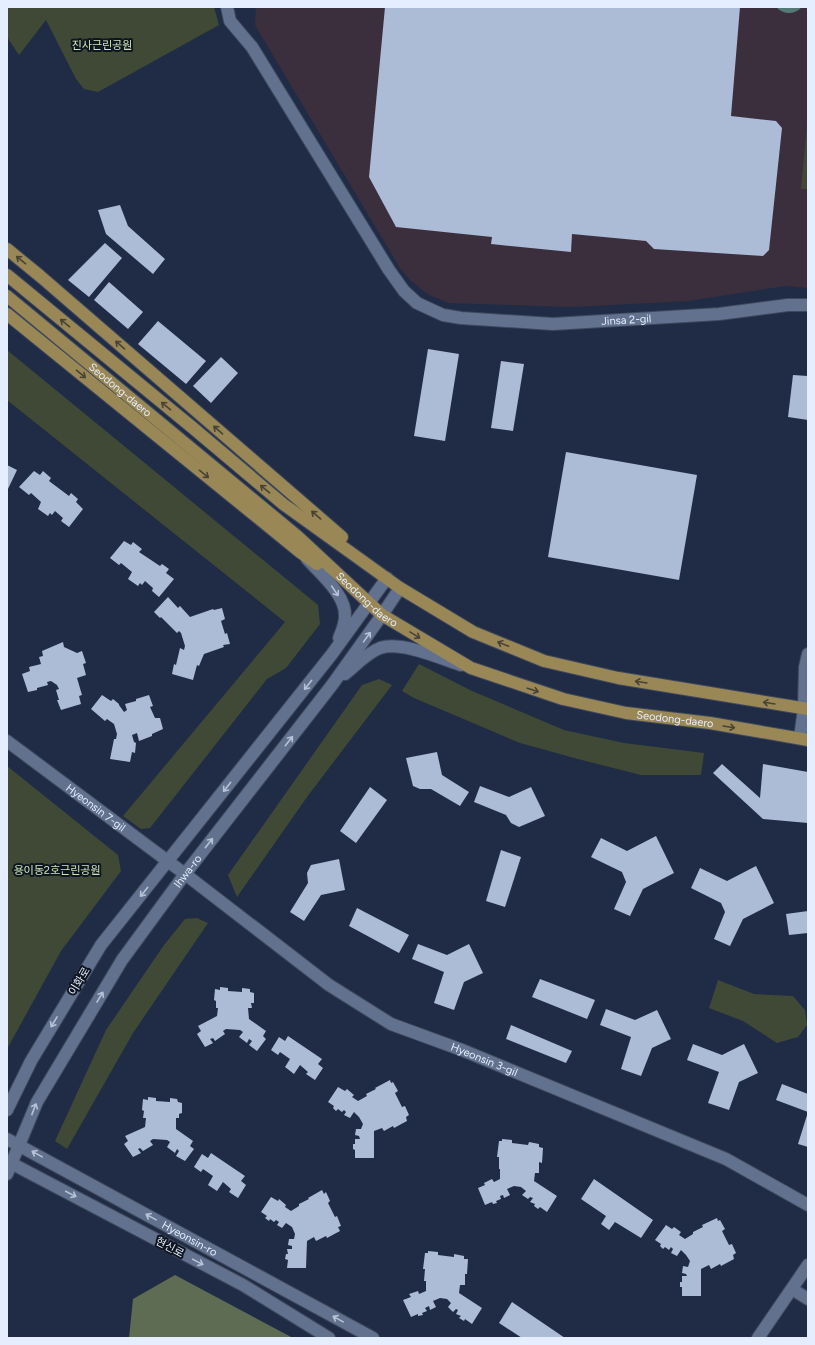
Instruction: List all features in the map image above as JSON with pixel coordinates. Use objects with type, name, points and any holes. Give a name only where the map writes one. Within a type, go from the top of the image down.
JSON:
[{"type":"main road","points":[[7,249],[387,578]]},
{"type":"main road","name":"Seodong-daero","points":[[7,275],[193,428],[282,504],[400,588],[474,632],[544,661],[618,678],[807,706]]},
{"type":"main road","name":"Seodong-daero","points":[[7,296],[296,535],[382,615],[471,668],[563,699],[626,713],[710,723],[804,739]]},
{"type":"main road","points":[[7,314],[300,552],[366,600]]},
{"type":"street","name":"Jinsa 2-gil","points":[[227,7],[230,21],[252,48],[397,281],[404,291],[418,303],[444,315],[461,318],[553,324],[719,314],[788,305],[808,305]]},
{"type":"street","points":[[300,552],[332,586],[342,602],[346,616],[343,628],[332,654]]},
{"type":"street","points":[[332,654],[366,600],[387,578]]},
{"type":"street","name":"Ihwa-ro","points":[[9,1166],[20,1145],[37,1102],[122,960],[185,874],[332,685],[400,588]]},
{"type":"street","points":[[332,685],[372,652],[380,648],[392,646],[422,652],[471,668]]},
{"type":"street","name":"이화로","points":[[7,1110],[31,1060],[101,945],[332,654]]},
{"type":"street","points":[[804,739],[807,706],[805,667],[808,654]]},
{"type":"street","name":"Hyeonsin 7-gil","points":[[7,742],[185,874]]},
{"type":"street","name":"Hyeonsin 3-gil","points":[[185,874],[329,985],[391,1024],[462,1050],[726,1159],[808,1205]]},
{"type":"street","name":"Hyeonsin-ro","points":[[7,1139],[373,1338]]},
{"type":"street","name":"현신로","points":[[9,1166],[243,1285],[330,1338]]},
{"type":"street","points":[[758,1338],[808,1265]]},
{"type":"street","points":[[792,1290],[808,1299]]},
{"type":"shaded area","points":[[256,7],[808,7],[808,288],[785,286],[688,301],[573,307],[449,303],[429,295],[410,280],[400,268],[255,25]]},
{"type":"shaded area","points":[[776,7],[802,7],[796,12],[786,13],[782,12]]},
{"type":"shaded area","points":[[175,1275],[293,1338],[129,1338],[133,1299]]},
{"type":"green space","name":"진사근린공원","points":[[7,7],[214,7],[219,25],[98,92],[84,89],[76,79],[46,20],[19,55],[7,37]]},
{"type":"green space","points":[[808,114],[808,189],[801,189]]},
{"type":"green space","points":[[7,350],[318,605],[320,624],[286,668],[267,679],[150,828],[141,829],[123,816],[285,622],[7,400]]},
{"type":"green space","points":[[419,664],[472,691],[564,730],[624,743],[704,753],[701,775],[641,775],[520,743],[414,698],[402,691]]},
{"type":"green space","points":[[379,679],[392,685],[307,797],[237,897],[228,875],[362,685]]},
{"type":"green space","name":"용이동2호근린공원","points":[[7,766],[118,855],[121,871],[61,951],[7,1049]]},
{"type":"green space","points":[[197,918],[208,923],[133,1033],[67,1149],[55,1141],[106,1030],[164,945],[185,919]]},
{"type":"green space","points":[[718,980],[754,994],[793,996],[805,1010],[807,1025],[798,1037],[777,1043],[743,1021],[709,1008]]},
{"type":"building","points":[[385,7],[740,7],[731,116],[776,121],[782,128],[769,250],[763,256],[654,249],[646,241],[572,234],[571,252],[491,244],[492,237],[396,227],[369,177]]},
{"type":"building","points":[[120,205],[128,226],[165,259],[153,274],[106,234],[98,210]]},
{"type":"building","points":[[105,243],[122,258],[89,297],[68,280]]},
{"type":"building","points":[[109,282],[143,312],[128,329],[94,300]]},
{"type":"building","points":[[158,321],[206,361],[186,384],[138,344]]},
{"type":"building","points":[[428,349],[459,354],[445,441],[414,436]]},
{"type":"building","points":[[221,357],[238,373],[211,403],[193,386]]},
{"type":"building","points":[[501,361],[524,364],[513,431],[491,428]]},
{"type":"building","points":[[793,375],[808,376],[808,420],[788,417]]},
{"type":"building","points":[[566,452],[697,475],[679,580],[548,557]]},
{"type":"building","points":[[7,465],[17,470],[7,491]]},
{"type":"building","points":[[34,471],[40,475],[43,471],[51,478],[49,481],[69,496],[71,493],[78,499],[76,502],[83,509],[69,527],[61,521],[63,518],[55,511],[52,515],[50,513],[48,516],[38,509],[41,502],[31,493],[29,495],[19,487]]},
{"type":"building","points":[[124,541],[131,545],[133,542],[142,549],[139,552],[160,566],[162,564],[169,569],[166,573],[174,579],[159,597],[152,591],[153,588],[145,581],[142,585],[140,583],[138,586],[128,579],[132,572],[121,563],[119,565],[110,558]]},
{"type":"building","points":[[168,597],[178,608],[180,606],[190,617],[213,609],[222,608],[225,619],[221,621],[225,634],[227,633],[230,644],[223,645],[224,647],[204,654],[199,666],[197,665],[193,680],[172,674],[180,648],[184,650],[185,646],[181,633],[179,631],[177,633],[154,612]]},
{"type":"building","points":[[63,642],[64,647],[77,653],[82,651],[86,663],[83,664],[86,675],[77,678],[82,695],[79,696],[81,704],[61,710],[57,700],[59,700],[56,690],[59,689],[57,685],[51,681],[47,682],[48,685],[28,692],[22,674],[30,671],[29,667],[41,664],[39,657],[43,656],[42,651]]},
{"type":"building","points":[[102,695],[111,701],[113,699],[119,704],[124,712],[127,710],[125,704],[149,695],[153,706],[150,707],[155,718],[160,718],[163,729],[152,734],[152,736],[139,741],[137,733],[132,735],[134,742],[136,743],[135,753],[132,752],[130,762],[110,759],[114,739],[116,739],[117,734],[114,724],[107,719],[105,721],[91,709]]},
{"type":"building","points":[[437,752],[442,775],[469,792],[460,806],[431,789],[420,789],[413,786],[406,758]]},
{"type":"building","points":[[722,764],[760,798],[763,764],[808,772],[808,823],[763,819],[713,773]]},
{"type":"building","points":[[480,786],[509,797],[531,787],[545,816],[519,827],[511,823],[506,815],[474,802]]},
{"type":"building","points":[[370,787],[387,800],[356,843],[340,831]]},
{"type":"building","points":[[656,836],[674,873],[643,889],[630,916],[614,909],[626,882],[622,872],[591,857],[601,838],[627,851]]},
{"type":"building","points":[[501,850],[521,857],[505,907],[486,901]]},
{"type":"building","points":[[339,859],[345,890],[321,895],[304,921],[290,912],[308,883],[307,873],[311,865]]},
{"type":"building","points":[[756,866],[774,903],[743,919],[730,946],[714,939],[725,912],[721,903],[691,888],[700,868],[727,881]]},
{"type":"building","points":[[357,908],[409,935],[399,953],[349,926]]},
{"type":"building","points":[[808,911],[808,933],[789,935],[786,914]]},
{"type":"building","points":[[418,944],[447,955],[469,944],[483,973],[464,982],[454,1010],[434,1003],[444,972],[412,959]]},
{"type":"building","points":[[540,979],[595,1000],[587,1019],[532,997]]},
{"type":"building","points":[[220,987],[228,988],[228,991],[242,992],[242,988],[250,989],[250,992],[254,993],[254,1003],[251,1003],[252,1008],[248,1008],[249,1019],[266,1031],[263,1036],[266,1039],[257,1051],[249,1045],[252,1041],[249,1039],[247,1043],[239,1037],[243,1032],[240,1030],[226,1029],[223,1031],[225,1034],[215,1041],[213,1038],[210,1039],[213,1043],[205,1047],[197,1034],[201,1031],[198,1026],[217,1016],[218,1008],[216,1008],[216,1001],[214,1000],[215,989],[220,990]]},
{"type":"building","points":[[606,1009],[635,1020],[657,1010],[671,1039],[652,1048],[641,1076],[621,1069],[631,1037],[600,1025]]},
{"type":"building","points":[[511,1025],[572,1051],[566,1063],[506,1039]]},
{"type":"building","points":[[288,1036],[322,1059],[318,1064],[323,1068],[315,1080],[306,1074],[308,1072],[300,1065],[294,1074],[285,1067],[290,1059],[280,1052],[278,1055],[271,1050],[279,1037],[285,1041]]},
{"type":"building","points":[[693,1044],[722,1055],[744,1044],[758,1073],[739,1082],[729,1110],[708,1103],[719,1072],[687,1060]]},
{"type":"building","points":[[390,1080],[391,1083],[393,1082],[398,1091],[395,1093],[402,1107],[405,1106],[409,1115],[406,1117],[407,1121],[394,1128],[393,1126],[384,1131],[382,1128],[374,1131],[374,1158],[355,1158],[353,1144],[355,1144],[355,1139],[360,1139],[359,1136],[355,1135],[356,1129],[361,1129],[363,1124],[354,1112],[350,1118],[344,1115],[346,1112],[344,1110],[342,1112],[338,1109],[336,1111],[333,1108],[334,1106],[328,1102],[338,1087],[345,1091],[347,1089],[354,1095],[352,1097],[358,1101],[367,1096],[366,1094],[376,1089],[375,1088]]},
{"type":"building","points":[[782,1084],[808,1094],[808,1112],[776,1100]]},
{"type":"building","points":[[148,1097],[156,1098],[156,1101],[170,1102],[170,1098],[177,1099],[178,1102],[182,1103],[182,1113],[179,1114],[179,1118],[176,1118],[176,1129],[193,1141],[190,1146],[194,1149],[185,1161],[176,1156],[179,1151],[177,1149],[175,1153],[167,1147],[170,1142],[167,1140],[153,1139],[150,1141],[153,1145],[143,1151],[140,1148],[138,1149],[141,1153],[133,1157],[124,1144],[128,1141],[125,1136],[145,1127],[146,1118],[143,1118],[144,1111],[142,1110],[143,1099],[148,1100]]},
{"type":"building","points":[[808,1112],[808,1147],[798,1144]]},
{"type":"building","points":[[502,1139],[512,1140],[512,1143],[528,1145],[529,1142],[539,1144],[539,1147],[543,1148],[542,1163],[539,1162],[539,1173],[535,1173],[534,1181],[557,1196],[547,1212],[540,1207],[538,1209],[534,1206],[535,1204],[530,1202],[533,1198],[530,1197],[528,1199],[522,1195],[526,1191],[521,1187],[514,1186],[507,1189],[510,1195],[504,1198],[503,1195],[500,1196],[501,1199],[496,1201],[497,1203],[493,1204],[492,1202],[485,1205],[478,1188],[485,1185],[484,1183],[492,1179],[494,1182],[500,1179],[499,1157],[497,1157],[499,1141],[502,1141]]},
{"type":"building","points":[[211,1153],[245,1176],[241,1181],[246,1185],[238,1198],[229,1192],[231,1189],[223,1182],[217,1191],[208,1185],[213,1176],[203,1169],[201,1172],[194,1167],[202,1154],[208,1158]]},
{"type":"building","points":[[594,1179],[653,1220],[641,1238],[615,1222],[609,1230],[601,1224],[606,1216],[581,1199]]},
{"type":"building","points":[[322,1190],[324,1194],[326,1192],[330,1201],[328,1203],[335,1217],[337,1216],[341,1226],[338,1227],[340,1231],[327,1238],[326,1236],[316,1241],[314,1237],[307,1241],[306,1268],[287,1268],[288,1260],[285,1259],[286,1254],[288,1254],[287,1249],[292,1249],[292,1246],[288,1245],[289,1239],[294,1239],[295,1234],[292,1227],[286,1223],[282,1228],[277,1225],[279,1222],[276,1220],[274,1222],[270,1219],[269,1221],[265,1218],[267,1216],[261,1212],[271,1197],[278,1201],[279,1199],[286,1205],[285,1207],[291,1211],[299,1206],[299,1204]]},
{"type":"building","points":[[717,1218],[718,1221],[720,1220],[725,1229],[722,1231],[729,1245],[732,1244],[736,1253],[733,1255],[734,1259],[721,1266],[720,1264],[711,1269],[709,1265],[701,1269],[701,1296],[682,1296],[682,1287],[680,1287],[680,1282],[682,1282],[682,1276],[687,1276],[686,1274],[682,1273],[683,1266],[688,1267],[690,1261],[681,1250],[677,1256],[671,1253],[673,1249],[671,1247],[669,1250],[665,1247],[663,1249],[660,1246],[661,1244],[655,1240],[666,1225],[672,1229],[674,1227],[681,1232],[679,1235],[685,1239],[693,1234],[693,1232],[703,1227],[702,1225]]},
{"type":"building","points":[[428,1251],[438,1252],[438,1255],[454,1257],[454,1254],[464,1256],[464,1259],[468,1259],[467,1274],[465,1274],[465,1285],[460,1285],[459,1293],[482,1308],[472,1324],[465,1319],[464,1321],[459,1318],[461,1316],[456,1314],[458,1310],[456,1309],[453,1312],[448,1307],[451,1303],[447,1299],[440,1298],[433,1301],[436,1307],[430,1310],[429,1306],[425,1308],[427,1311],[422,1313],[423,1315],[418,1316],[418,1314],[411,1317],[403,1300],[411,1297],[409,1294],[418,1291],[419,1294],[426,1291],[426,1281],[424,1281],[425,1269],[423,1269],[425,1253],[428,1253]]},
{"type":"building","points":[[512,1302],[565,1338],[522,1338],[499,1323]]}]
